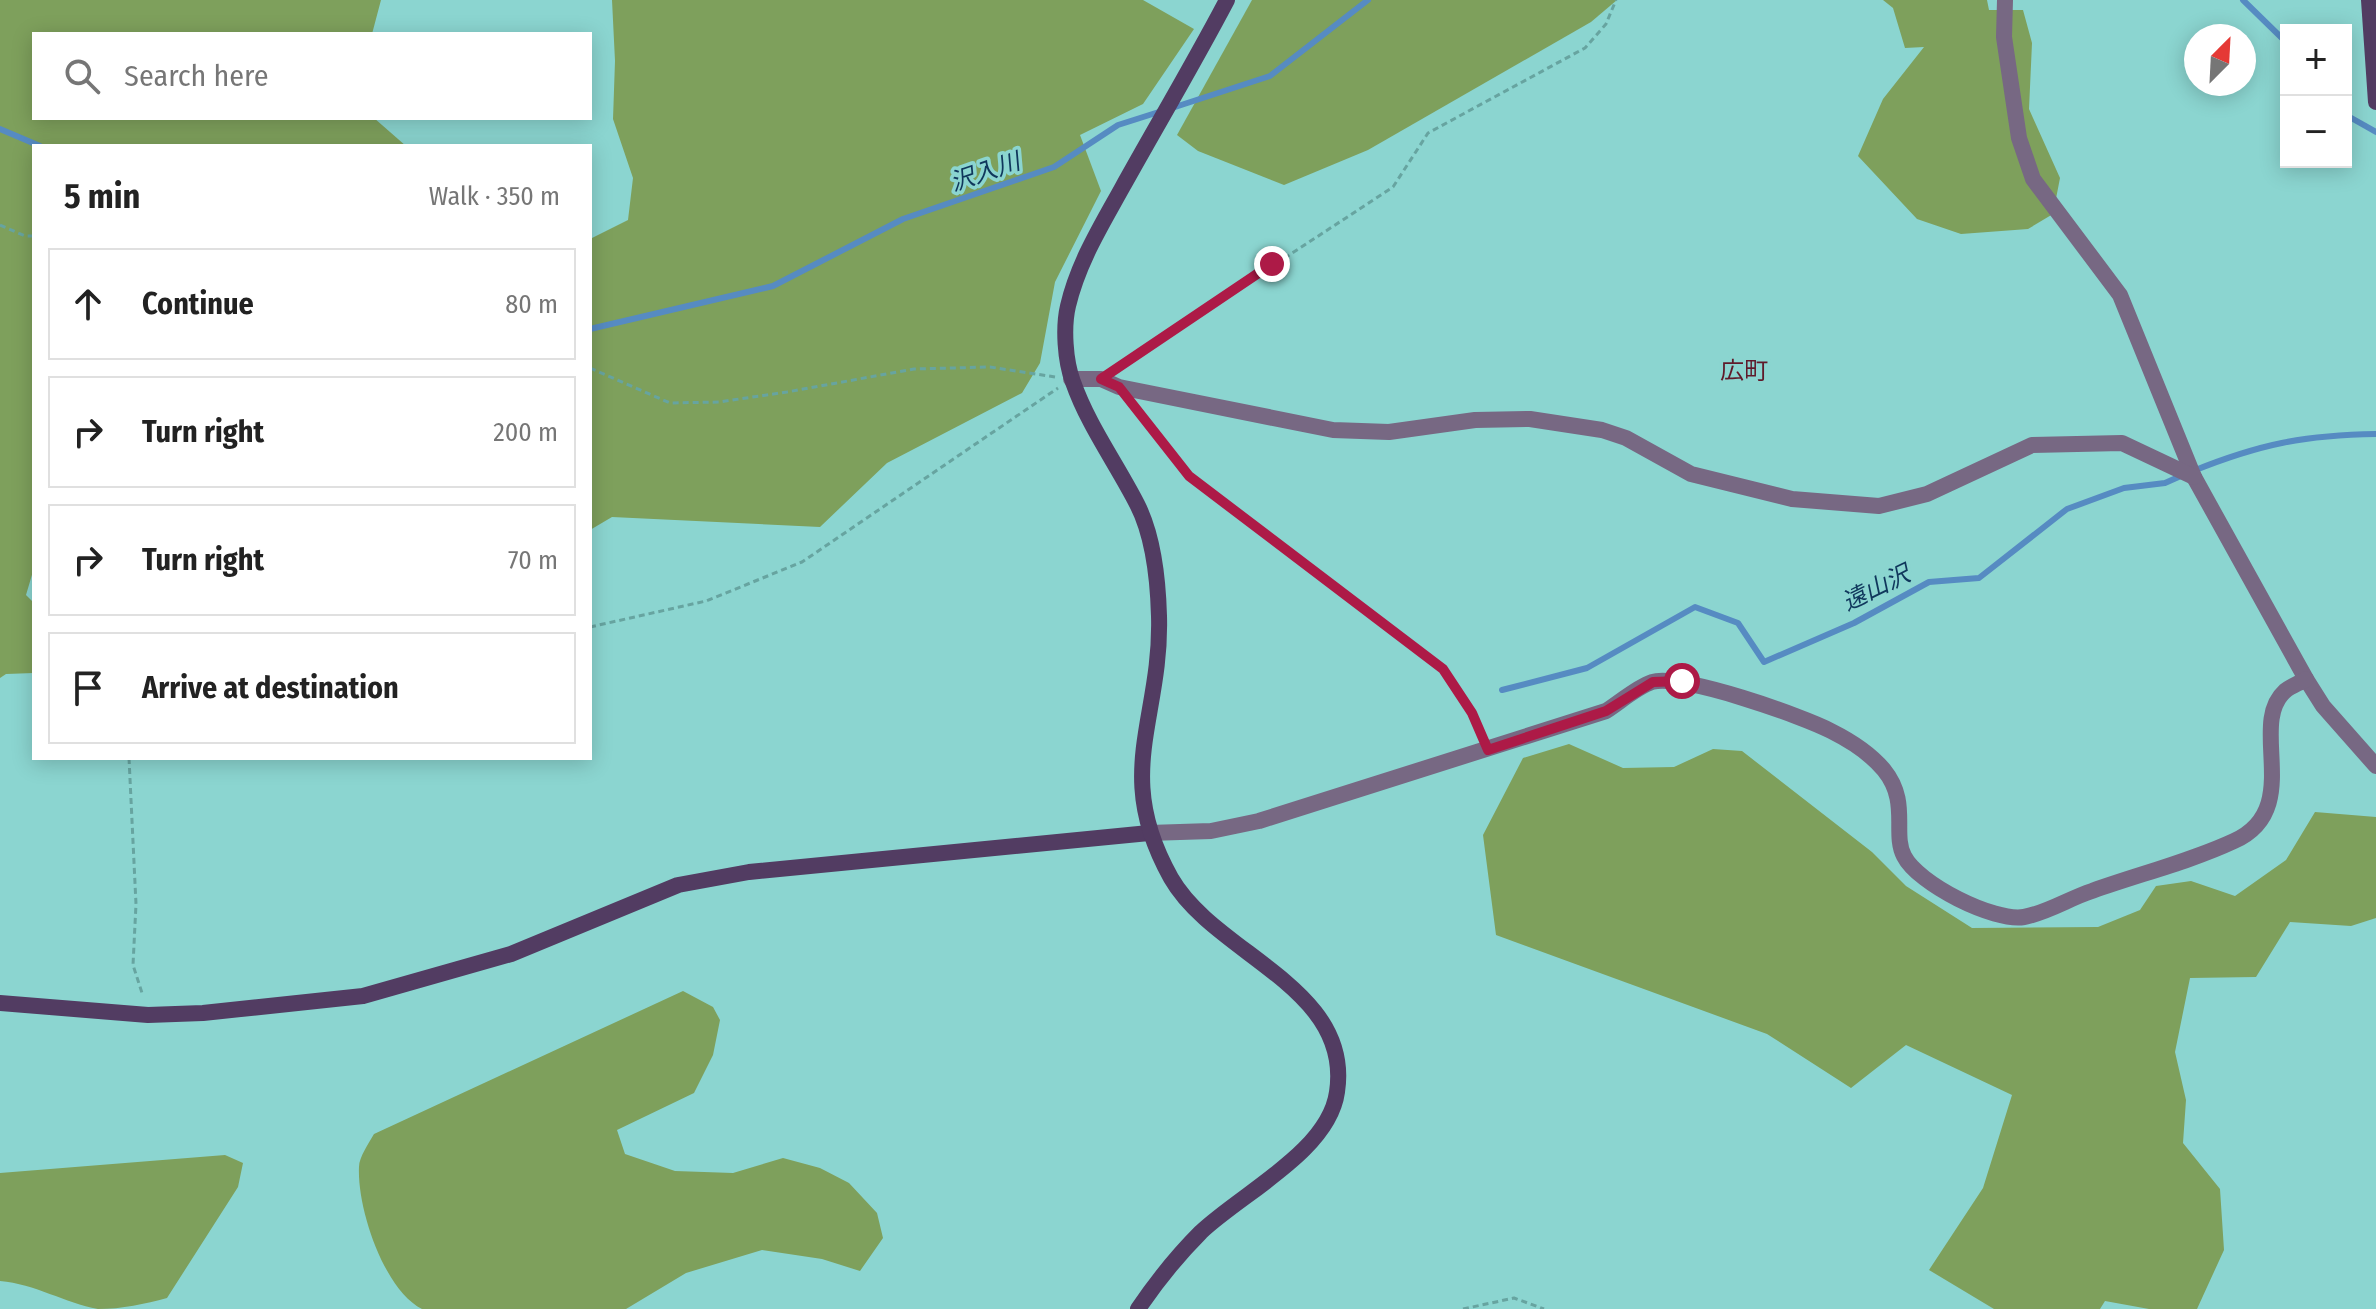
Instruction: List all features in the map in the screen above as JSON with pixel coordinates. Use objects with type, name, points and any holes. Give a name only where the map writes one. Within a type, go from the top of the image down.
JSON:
[{"type":"street","points":[[1138,1309],[1165,1270],[1203,1230],[1315,1139],[1327,1122],[1337,1098],[1340,1071],[1331,1035],[1317,1015],[1296,990],[1209,924],[1173,881],[1149,833],[1140,764],[1159,620],[1155,562],[1139,508],[1102,444],[1071,379],[1067,310],[1083,259],[1227,0]]},
{"type":"street","points":[[2005,0],[2004,37],[2019,138],[2033,179],[2120,295],[2194,477],[2323,706],[2376,766]]},
{"type":"street","points":[[2369,0],[2376,102]]},
{"type":"street","points":[[1071,379],[1101,379],[1119,387],[1333,430],[1389,432],[1475,420],[1530,419],[1602,430],[1626,438],[1691,474],[1792,499],[1836,503],[1879,506],[1927,494],[2032,445],[2122,443],[2194,477]]},
{"type":"street","points":[[0,1003],[148,1015],[203,1013],[363,996],[511,954],[692,882],[749,872],[1149,833],[1211,831],[1259,821],[1606,711],[1653,682],[1682,681],[1763,706],[1830,731],[1873,756],[1892,780],[1900,805],[1902,855],[1921,878],[1981,909],[2023,917],[2238,840],[2257,824],[2273,794],[2274,711],[2284,692],[2306,679]]},
{"type":"path","points":[[1101,379],[1200,310],[1393,187],[1428,133],[1585,48],[1606,24],[1616,0]]},
{"type":"path","points":[[0,225],[32,236]]},
{"type":"path","points":[[592,369],[670,403],[773,394],[914,369],[990,367],[1071,379]]},
{"type":"path","points":[[592,627],[706,601],[802,562],[1071,379]]},
{"type":"path","points":[[1119,387],[1189,476],[1443,669],[1472,713],[1488,750]]},
{"type":"path","points":[[129,760],[136,904],[133,965],[148,1015]]},
{"type":"path","points":[[1463,1309],[1514,1298],[1544,1309]]},
{"type":"green space","points":[[0,0],[381,0],[373,32],[32,32],[32,120],[376,120],[404,144],[32,144],[32,575],[26,595],[32,601],[32,673],[6,674],[0,678]]},
{"type":"green space","points":[[612,0],[1143,0],[1194,29],[1143,104],[1080,135],[1101,191],[1055,282],[1040,363],[1022,393],[887,463],[820,527],[612,517],[592,529],[592,238],[628,220],[633,178],[613,119],[615,61]]},
{"type":"green space","points":[[1252,0],[1617,0],[1591,22],[1368,150],[1284,185],[1198,151],[1177,135]]},
{"type":"green space","points":[[1883,0],[1987,0],[1989,10],[2023,10],[2032,43],[2029,109],[2060,178],[2053,214],[2028,229],[1961,234],[1917,219],[1858,156],[1883,99],[1924,47],[1905,48],[1893,8]]},
{"type":"green space","points":[[1569,744],[1623,768],[1674,767],[1713,749],[1742,751],[1872,852],[1906,886],[1972,928],[2098,927],[2140,910],[2156,886],[2191,881],[2235,896],[2286,860],[2315,812],[2376,817],[2376,918],[2351,926],[2290,922],[2256,977],[2190,978],[2175,1052],[2186,1100],[2183,1143],[2220,1189],[2224,1250],[2197,1309],[2149,1309],[2105,1301],[2100,1309],[1994,1309],[1929,1270],[1983,1188],[2012,1095],[1906,1045],[1851,1088],[1767,1034],[1496,935],[1483,835],[1523,758]]},
{"type":"green space","points":[[683,991],[713,1007],[720,1020],[713,1055],[694,1093],[617,1130],[625,1154],[675,1171],[733,1173],[783,1158],[820,1168],[849,1183],[877,1213],[883,1238],[860,1271],[822,1259],[762,1250],[686,1273],[626,1309],[422,1309],[408,1299],[385,1267],[363,1204],[359,1163],[374,1134]]},
{"type":"green space","points":[[225,1155],[243,1163],[238,1187],[167,1298],[133,1306],[98,1309],[0,1281],[0,1173]]},
{"type":"waterway","name":"沢入川","points":[[1172,108],[1270,76],[1368,0]]},
{"type":"waterway","name":"沢入川","points":[[2243,0],[2280,36]]},
{"type":"waterway","name":"沢入川","points":[[592,329],[773,286],[903,219],[1054,167],[1118,125],[1162,111]]},
{"type":"waterway","name":"沢入川","points":[[2352,118],[2376,132]]},
{"type":"waterway","name":"沢入川","points":[[0,129],[35,144]]},
{"type":"waterway","name":"遠山沢","points":[[2193,471],[2283,443],[2327,436],[2376,434]]},
{"type":"waterway","name":"遠山沢","points":[[1502,690],[1587,668],[1695,607],[1738,623],[1764,662],[1854,623],[1929,582],[1979,578],[2067,509],[2124,488],[2165,483],[2183,475]]},
{"type":"district","name":"広町","points":[[1744,371]]},
{"type":"route","points":[[1272,264],[1101,379],[1119,387],[1189,476],[1443,669],[1472,713],[1488,750],[1606,711],[1653,682],[1682,681]]}]
